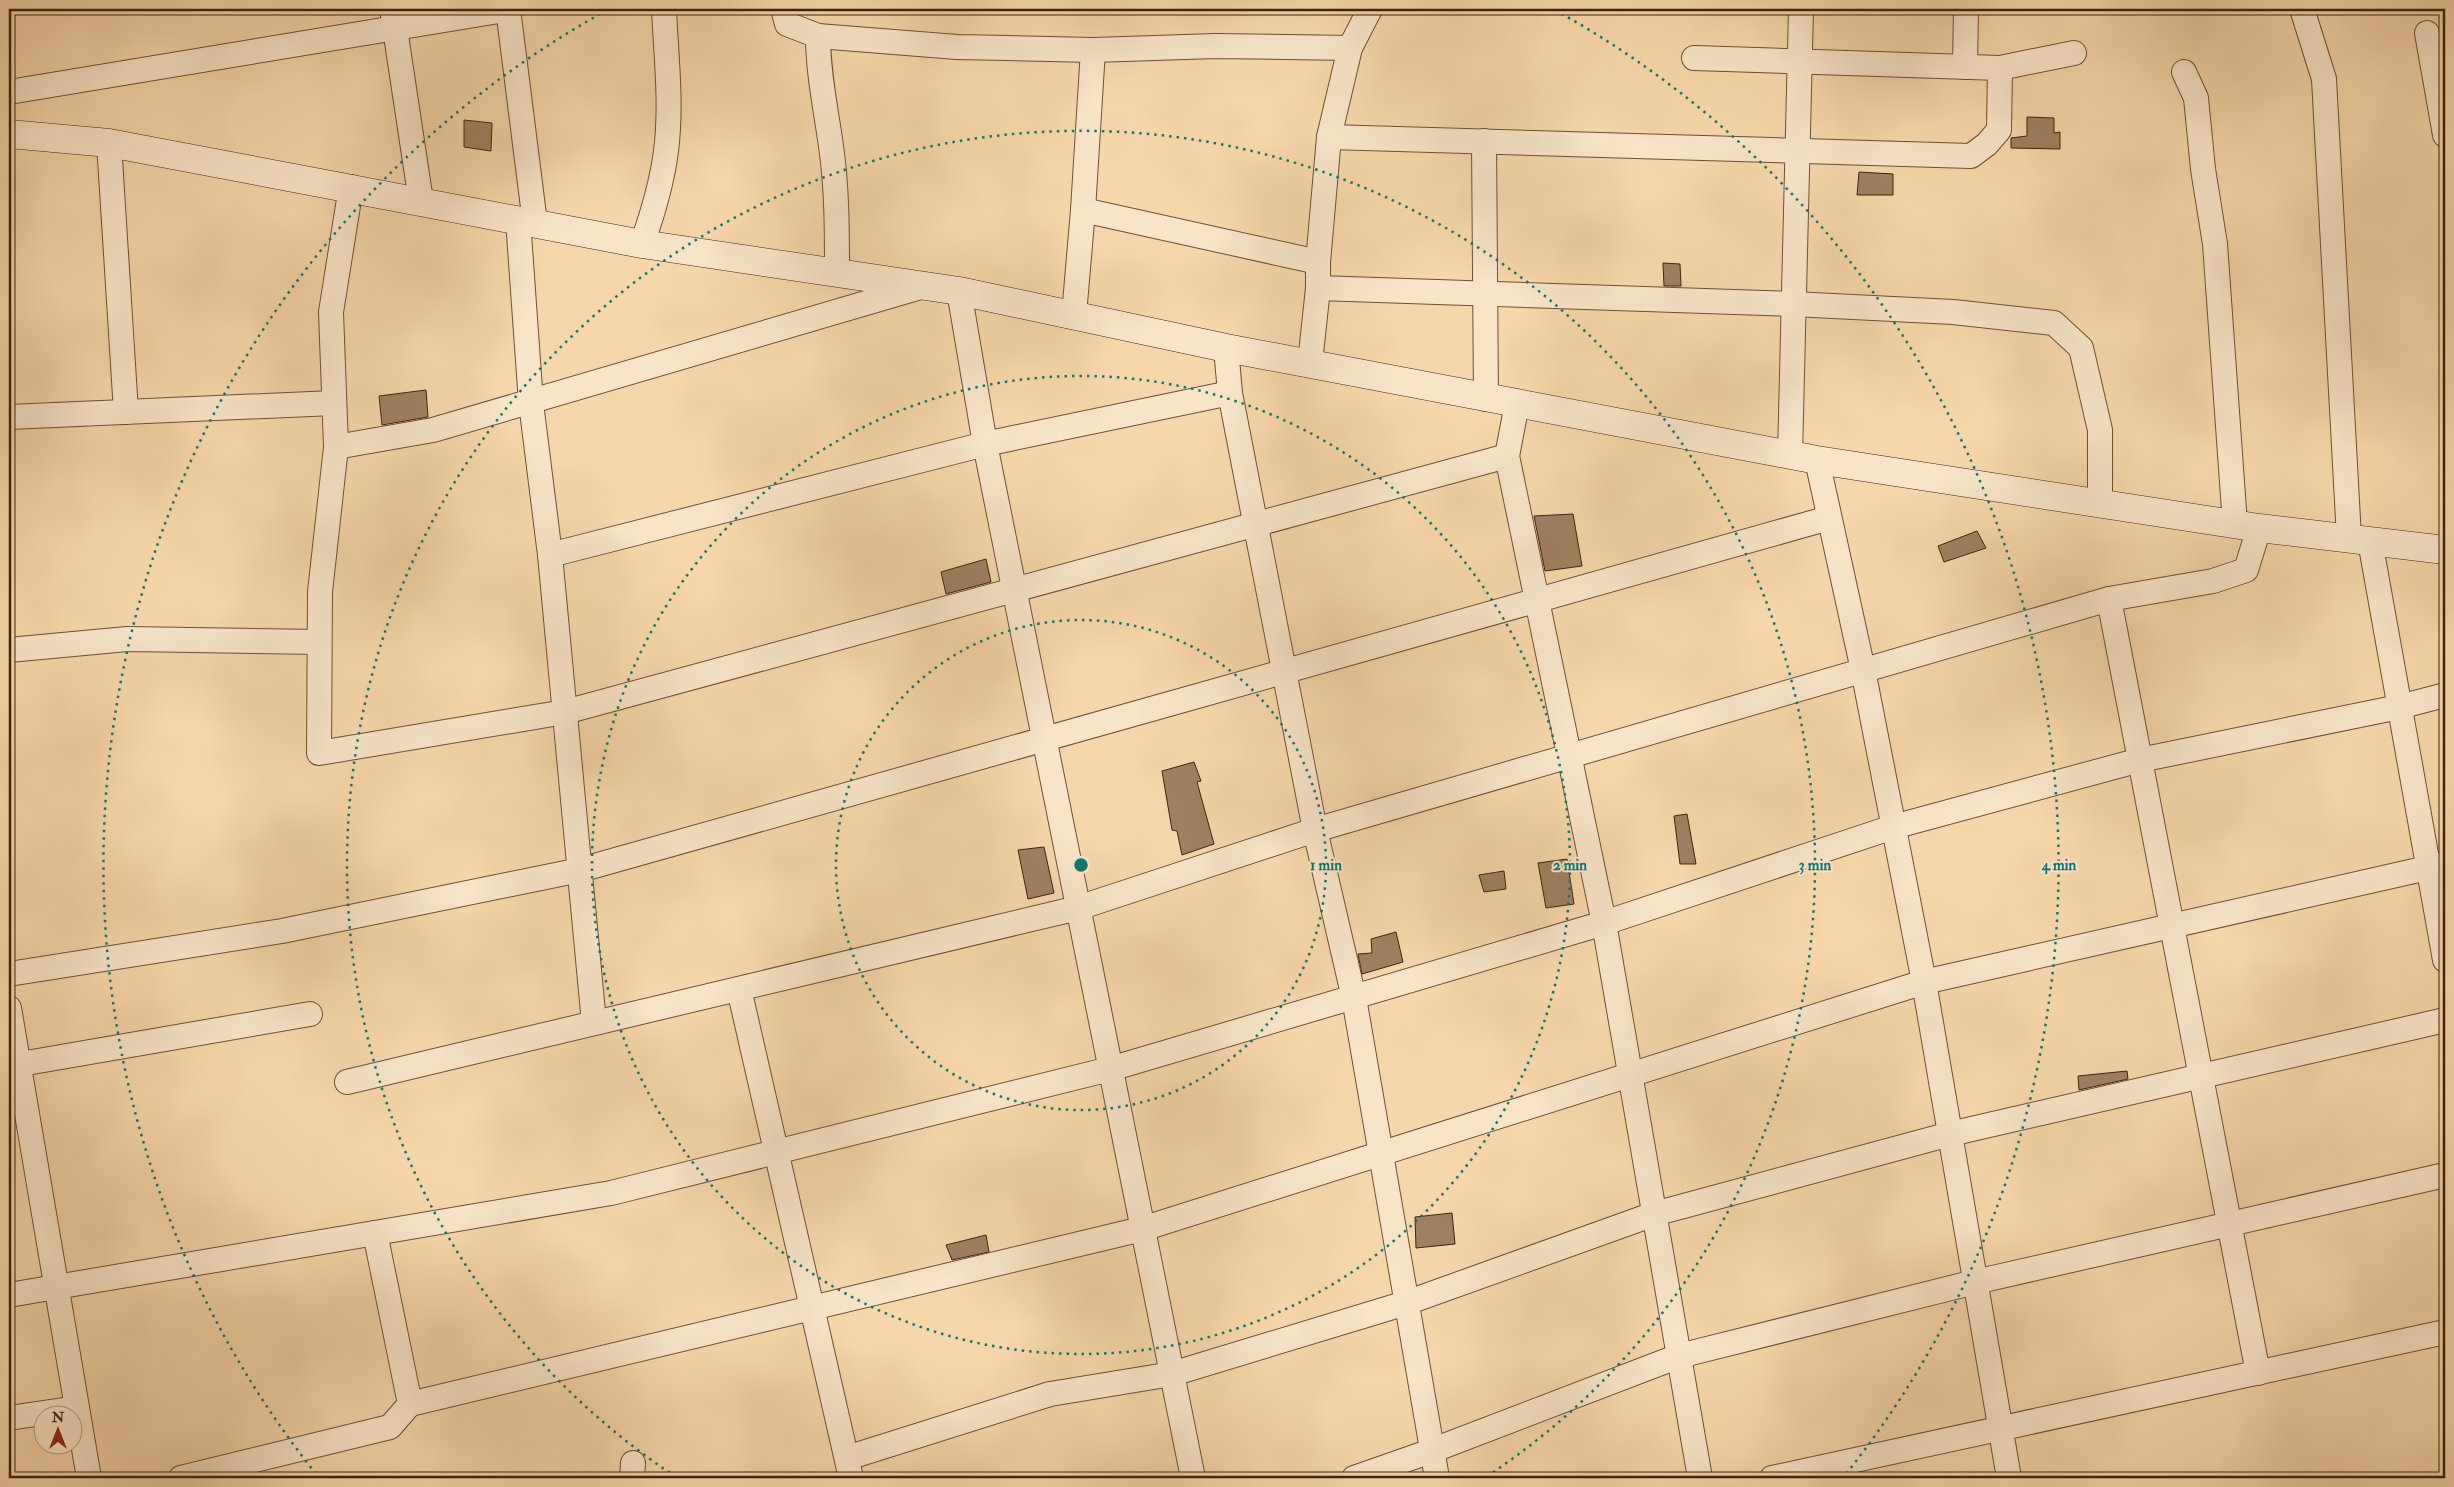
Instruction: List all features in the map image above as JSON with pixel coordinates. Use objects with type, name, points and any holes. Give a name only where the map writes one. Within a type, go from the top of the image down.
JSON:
[{"type":"main road","points":[[9,134],[109,143],[351,187],[642,244],[959,291],[1226,348],[1310,362],[1486,399],[1816,460],[2247,526],[2445,550]]},
{"type":"street","points":[[9,92],[393,18],[509,9],[527,221],[531,403],[550,555],[594,1023]]},
{"type":"street","points":[[642,244],[656,202],[666,151],[669,109],[664,9]]},
{"type":"street","points":[[783,9],[787,24],[818,36],[957,47],[1093,50],[1216,46],[1350,48]]},
{"type":"street","points":[[1310,362],[1318,288],[1318,262],[1329,137],[1350,48],[1370,9]]},
{"type":"street","points":[[1790,455],[1801,9]]},
{"type":"street","points":[[1965,66],[1966,9]]},
{"type":"street","points":[[2302,9],[2324,79],[2359,540],[2437,866],[2445,960]]},
{"type":"street","points":[[393,18],[421,201]]},
{"type":"street","points":[[2427,33],[2445,135]]},
{"type":"street","points":[[818,36],[818,56],[832,148],[837,210],[837,272]]},
{"type":"street","points":[[1074,316],[1093,50]]},
{"type":"street","points":[[1694,58],[2000,68],[2074,53]]},
{"type":"street","points":[[1329,137],[1971,156],[1987,144],[1999,130],[2000,68]]},
{"type":"street","points":[[347,1082],[1078,908],[1315,830],[1863,670],[2109,599],[2213,581],[2246,570],[2247,526],[2215,244],[2202,169],[2196,98],[2184,72]]},
{"type":"street","points":[[1484,141],[1486,399]]},
{"type":"street","points":[[109,143],[126,412]]},
{"type":"street","points":[[351,187],[332,312],[336,447],[320,592],[318,752],[565,712],[1507,456]]},
{"type":"street","points":[[1083,210],[1318,262]]},
{"type":"street","points":[[336,447],[433,430],[531,403],[924,286]]},
{"type":"street","points":[[1318,288],[1793,304],[1953,312],[2054,323],[2081,348],[2100,430],[2100,503]]},
{"type":"street","points":[[959,291],[985,444],[1192,1478]]},
{"type":"street","points":[[1226,348],[1230,393],[1315,830],[1354,998],[1437,1478]]},
{"type":"street","points":[[550,555],[985,444],[1230,393]]},
{"type":"street","points":[[9,417],[334,403]]},
{"type":"street","points":[[1517,404],[1507,456],[1604,923],[1700,1478]]},
{"type":"street","points":[[1816,460],[1863,670],[1924,982],[2009,1478]]},
{"type":"street","points":[[9,974],[282,931],[580,870],[1830,518]]},
{"type":"street","points":[[2109,599],[2258,1373]]},
{"type":"street","points":[[9,650],[127,639],[320,642]]},
{"type":"street","points":[[9,1295],[611,1193],[1110,1070],[1604,923],[1893,827],[2140,760],[2400,707],[2445,695]]},
{"type":"street","points":[[181,1478],[390,1427],[410,1404],[1142,1229],[1924,982],[2437,866]]},
{"type":"street","points":[[739,989],[849,1468],[1050,1394],[1172,1374],[1406,1302],[1654,1214],[1950,1134],[2445,1020]]},
{"type":"street","points":[[9,1008],[14,1065],[76,1404]]},
{"type":"street","points":[[14,1065],[310,1014]]},
{"type":"street","points":[[1354,1478],[1431,1451],[1679,1356],[1975,1282],[2445,1175]]},
{"type":"street","points":[[375,1233],[410,1404]]},
{"type":"street","points":[[1772,1478],[2445,1332]]},
{"type":"street","points":[[9,1418],[32,1415]]},
{"type":"street","points":[[82,1437],[89,1478]]},
{"type":"building","points":[[2027,117],[2054,118],[2054,133],[2060,132],[2060,149],[2011,148],[2011,138],[2027,136]]},
{"type":"building","points":[[464,120],[492,123],[491,151],[464,147]]},
{"type":"building","points":[[1859,172],[1893,174],[1893,195],[1857,195]]},
{"type":"building","points":[[1663,263],[1680,264],[1681,286],[1664,286]]},
{"type":"building","points":[[426,390],[428,417],[382,425],[379,396]]},
{"type":"building","points":[[1573,514],[1582,566],[1545,571],[1534,516]]},
{"type":"building","points":[[1977,531],[1986,548],[1944,562],[1938,546]]},
{"type":"building","points":[[986,559],[991,582],[946,594],[941,572]]},
{"type":"building","points":[[1194,762],[1201,781],[1197,782],[1214,844],[1182,855],[1177,831],[1172,830],[1162,771]]},
{"type":"building","points":[[1687,814],[1696,864],[1680,864],[1674,816]]},
{"type":"building","points":[[1044,847],[1054,893],[1028,899],[1018,850]]},
{"type":"building","points":[[1567,859],[1574,904],[1546,908],[1538,863]]},
{"type":"building","points":[[1504,871],[1506,889],[1484,892],[1479,875]]},
{"type":"building","points":[[1396,932],[1403,962],[1362,974],[1358,954],[1372,953],[1371,939]]},
{"type":"building","points":[[2127,1071],[2128,1079],[2079,1090],[2078,1076]]},
{"type":"building","points":[[1452,1213],[1455,1244],[1416,1248],[1415,1217]]},
{"type":"building","points":[[986,1235],[989,1252],[952,1260],[946,1245]]}]
